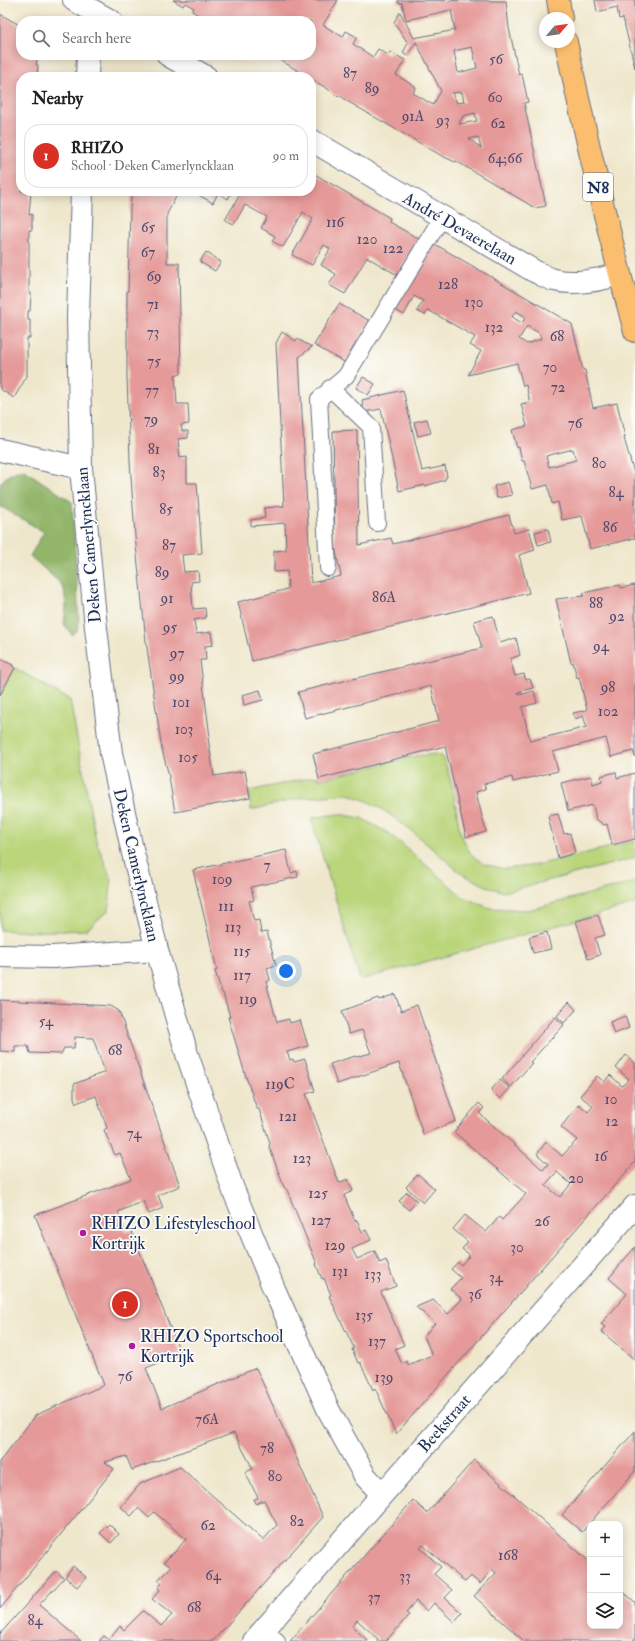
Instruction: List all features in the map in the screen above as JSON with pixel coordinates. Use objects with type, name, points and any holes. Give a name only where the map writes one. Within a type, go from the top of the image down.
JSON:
[{"type":"main road","points":[[558,0],[560,12]]},
{"type":"main road","name":"N8","points":[[567,48],[593,166],[619,274],[631,298],[635,331]]},
{"type":"street","points":[[74,0],[99,13]]},
{"type":"street","points":[[87,72],[88,60]]},
{"type":"street","points":[[177,60],[197,72]]},
{"type":"street","name":"André Devaerelaan","points":[[316,143],[534,271],[555,280],[580,282],[602,280],[619,274]]},
{"type":"street","name":"Deken Camerlyncklaan","points":[[82,196],[78,317],[81,468],[96,628],[112,753],[132,849],[157,950],[187,1054],[233,1189],[274,1289],[329,1411],[365,1476],[382,1494]]},
{"type":"street","points":[[0,450],[81,468]]},
{"type":"street","points":[[0,956],[53,957],[157,950]]},
{"type":"street","name":"Beekstraat","points":[[265,1637],[382,1494],[635,1206]]},
{"type":"lane","points":[[328,568],[319,399],[330,388],[346,376],[442,217]]},
{"type":"lane","points":[[330,388],[372,427],[376,523]]},
{"type":"green space","points":[[23,469],[72,502],[79,620],[77,631],[72,635],[64,624],[66,606],[64,589],[59,582],[30,556],[44,532],[0,506],[0,484],[4,479],[16,471]]},
{"type":"green space","points":[[15,668],[70,700],[96,840],[111,879],[109,910],[86,930],[28,932],[0,930],[0,693]]},
{"type":"green space","points":[[436,754],[444,758],[453,789],[460,832],[470,853],[483,864],[505,869],[537,865],[635,841],[635,858],[504,892],[486,886],[462,874],[408,828],[382,809],[367,801],[348,794],[301,798],[251,810],[249,791],[318,776],[319,780],[415,756]]},
{"type":"green space","points":[[338,814],[361,818],[390,834],[463,897],[490,908],[528,910],[635,882],[635,904],[360,980],[311,818]]},
{"type":"building","points":[[173,0],[338,0],[323,25],[343,37],[346,31],[357,37],[353,44],[373,57],[378,49],[388,55],[390,52],[405,60],[396,75],[416,87],[413,93],[433,105],[441,91],[416,42],[407,56],[403,53],[408,43],[394,22],[400,12],[414,38],[455,30],[451,10],[406,20],[402,3],[398,3],[398,0],[506,1],[509,28],[519,75],[522,74],[528,102],[524,103],[546,206],[535,208],[456,161],[455,162],[442,156],[347,101],[341,96],[334,95],[328,89],[316,82],[316,72],[300,72],[280,60],[316,60],[316,16],[201,16],[192,11],[194,8],[185,3],[183,6]],"holes":[[[472,47],[477,68],[458,73],[454,51]],[[462,92],[464,102],[457,103],[452,93]],[[475,113],[477,121],[459,124],[463,116]],[[478,137],[481,148],[469,139]]]},
{"type":"building","points":[[595,0],[635,0],[635,68],[623,18],[619,19],[617,7],[597,12]]},
{"type":"building","points":[[0,14],[16,23],[16,60],[37,60],[36,65],[38,65],[37,72],[16,72],[16,196],[31,196],[29,215],[32,214],[32,230],[29,230],[29,292],[31,293],[30,311],[28,311],[28,320],[30,320],[30,338],[27,338],[27,376],[14,398],[0,389]]},
{"type":"building","points":[[316,175],[390,218],[389,222],[419,239],[397,275],[367,257],[345,294],[329,285],[336,274],[321,265],[330,249],[324,245],[312,265],[292,255],[313,219],[303,212],[283,247],[272,241],[275,236],[261,228],[267,217],[245,205],[234,224],[225,220],[239,196],[316,196]]},
{"type":"building","points":[[131,196],[176,196],[167,214],[167,263],[179,263],[181,374],[175,375],[177,404],[188,404],[189,424],[181,425],[182,431],[188,431],[188,438],[178,439],[180,458],[187,457],[187,483],[197,483],[202,553],[182,555],[184,572],[198,571],[199,581],[191,582],[193,609],[205,608],[206,618],[194,620],[196,634],[211,632],[213,645],[205,646],[206,660],[200,660],[210,737],[208,738],[214,776],[245,771],[250,798],[175,812],[168,772],[162,750],[146,641],[135,536],[130,461],[127,377],[127,291]]},
{"type":"building","points":[[200,196],[216,196],[213,203]]},
{"type":"building","points":[[433,243],[572,324],[583,370],[585,370],[593,408],[617,403],[624,438],[635,477],[635,538],[590,549],[582,516],[562,520],[558,502],[552,504],[548,485],[532,489],[524,461],[522,461],[519,447],[517,448],[512,430],[527,426],[521,404],[530,402],[526,385],[523,386],[517,363],[468,375],[481,351],[470,345],[475,337],[428,310],[425,315],[417,311],[423,301],[414,296],[404,315],[394,309]],"holes":[[[516,311],[526,317],[522,323],[512,317]],[[527,326],[539,333],[541,339],[527,344],[519,339]],[[573,449],[576,460],[549,467],[546,456]]]},
{"type":"building","points":[[206,252],[221,262],[215,271],[200,262]]},
{"type":"building","points":[[339,304],[370,321],[346,363],[314,345]]},
{"type":"building","points":[[282,332],[296,341],[297,339],[312,347],[299,357],[311,583],[341,576],[335,547],[333,431],[357,430],[359,545],[391,538],[393,544],[509,515],[514,533],[529,529],[535,550],[519,555],[529,593],[252,661],[238,602],[288,589],[287,571],[274,572],[274,551],[286,550],[285,523],[251,526],[251,520],[265,518],[264,508],[284,506],[276,343]]},
{"type":"building","points":[[363,377],[375,384],[368,395],[356,388]]},
{"type":"building","points":[[403,390],[422,471],[445,466],[447,477],[445,480],[425,486],[399,491],[381,409],[364,412],[362,400]]},
{"type":"building","points":[[427,419],[431,433],[418,436],[414,422]]},
{"type":"building","points":[[508,482],[512,495],[497,498],[494,486]]},
{"type":"building","points":[[548,529],[551,542],[538,545],[535,532]]},
{"type":"building","points":[[620,585],[621,588],[635,585],[635,757],[633,751],[611,757],[606,738],[553,752],[558,771],[513,782],[512,777],[484,784],[486,789],[476,792],[486,832],[466,837],[445,746],[319,779],[313,754],[439,721],[431,686],[305,718],[298,692],[482,648],[474,621],[493,616],[500,643],[516,638],[520,655],[510,659],[515,676],[524,674],[526,680],[530,679],[533,688],[518,692],[519,695],[534,691],[537,703],[522,707],[530,741],[587,727],[583,716],[575,719],[573,713],[587,710],[579,677],[577,678],[573,662],[571,663],[556,599],[584,596],[583,593]]},
{"type":"building","points":[[0,659],[13,665],[12,666],[15,668],[0,695]]},
{"type":"building","points":[[260,690],[263,700],[244,705],[242,695]]},
{"type":"building","points":[[616,772],[617,778],[635,773],[635,839],[612,845],[607,824],[604,825],[596,819],[593,805],[568,811],[561,783],[591,776],[593,784],[602,781],[601,776]]},
{"type":"building","points":[[558,814],[564,834],[570,833],[575,853],[558,858],[548,816]]},
{"type":"building","points":[[286,850],[291,873],[297,871],[298,877],[251,887],[254,900],[249,901],[254,921],[259,920],[261,933],[267,932],[276,965],[267,968],[270,980],[266,982],[277,1022],[289,1019],[290,1023],[300,1020],[308,1046],[287,1052],[290,1060],[293,1059],[294,1062],[305,1059],[315,1091],[306,1094],[339,1183],[348,1179],[353,1191],[344,1195],[355,1221],[357,1220],[362,1232],[366,1230],[371,1240],[352,1249],[357,1259],[375,1251],[380,1263],[386,1260],[396,1286],[381,1292],[404,1345],[395,1349],[402,1364],[407,1361],[408,1365],[432,1355],[424,1336],[435,1323],[416,1307],[433,1300],[448,1314],[462,1299],[450,1289],[461,1278],[451,1269],[458,1262],[461,1265],[469,1256],[469,1254],[462,1249],[468,1242],[453,1229],[465,1215],[486,1232],[499,1217],[502,1220],[526,1194],[454,1132],[479,1103],[484,1108],[479,1113],[543,1170],[548,1164],[537,1154],[546,1142],[562,1156],[577,1140],[561,1127],[579,1104],[588,1112],[593,1106],[580,1096],[597,1076],[604,1082],[610,1075],[622,1086],[629,1079],[616,1068],[626,1055],[635,1063],[635,1162],[396,1434],[375,1388],[373,1390],[361,1362],[358,1363],[352,1349],[354,1348],[329,1296],[331,1295],[324,1278],[322,1279],[287,1190],[284,1187],[269,1146],[270,1143],[259,1109],[257,1109],[246,1077],[228,1017],[230,1017],[223,993],[215,971],[217,970],[193,870]],"holes":[[[557,1172],[571,1184],[560,1197],[545,1185]]]},
{"type":"building","points":[[598,915],[605,935],[595,938],[600,955],[588,959],[576,921]]},
{"type":"building","points":[[547,932],[551,949],[533,953],[529,937]]},
{"type":"building","points":[[395,994],[401,1011],[417,1005],[456,1121],[423,1134],[399,1063],[337,1084],[330,1064],[355,1056],[371,1053],[362,1030],[349,1034],[342,1011],[378,998],[379,1000]]},
{"type":"building","points":[[0,1000],[111,1006],[119,1011],[180,1186],[158,1195],[163,1208],[149,1214],[143,1201],[118,1212],[125,1232],[131,1230],[181,1354],[146,1368],[162,1408],[256,1368],[323,1517],[213,1641],[99,1641],[104,1636],[109,1640],[120,1626],[124,1630],[143,1611],[161,1626],[172,1615],[152,1599],[160,1590],[158,1588],[162,1583],[158,1580],[171,1567],[164,1562],[186,1539],[154,1512],[149,1518],[138,1508],[131,1516],[121,1507],[140,1484],[180,1467],[263,1540],[277,1525],[264,1500],[256,1504],[254,1499],[258,1498],[245,1472],[253,1469],[234,1433],[132,1470],[126,1456],[105,1462],[114,1469],[0,1609],[0,1461],[36,1415],[104,1385],[35,1215],[131,1179],[120,1153],[115,1155],[104,1130],[107,1128],[96,1096],[76,1103],[74,1098],[74,1084],[105,1072],[93,1038],[75,1037],[74,1048],[64,1048],[61,1054],[30,1053],[28,1046],[15,1046],[15,1052],[0,1051]]},
{"type":"building","points":[[569,1002],[576,1010],[564,1023],[557,1016]]},
{"type":"building","points":[[625,1016],[629,1028],[614,1034],[610,1022]]},
{"type":"building","points":[[555,1017],[564,1025],[530,1062],[532,1063],[511,1087],[502,1079]]},
{"type":"building","points":[[500,1080],[510,1088],[500,1099],[491,1090]]},
{"type":"building","points":[[418,1174],[435,1189],[423,1203],[406,1187]]},
{"type":"building","points":[[407,1192],[417,1201],[409,1210],[399,1201]]},
{"type":"building","points":[[635,1247],[635,1360],[601,1331],[605,1327],[601,1324],[627,1294],[609,1278]]},
{"type":"building","points":[[635,1431],[635,1471],[592,1521],[587,1521],[587,1526],[582,1532],[562,1515]]},
{"type":"building","points":[[474,1460],[587,1559],[587,1629],[623,1629],[623,1592],[635,1602],[635,1641],[524,1641],[474,1596],[496,1573],[492,1569],[480,1584],[471,1576],[465,1582],[423,1545],[420,1548],[441,1567],[434,1574],[452,1590],[445,1598],[462,1613],[454,1622],[434,1603],[427,1611],[416,1601],[406,1613],[409,1615],[386,1641],[376,1641],[378,1639],[357,1620],[352,1626],[368,1641],[290,1641],[413,1500],[427,1513]]},
{"type":"building","points":[[109,1524],[119,1534],[111,1543],[100,1533]]},
{"type":"building","points":[[73,1566],[86,1577],[77,1587],[65,1577]]},
{"type":"building","points":[[56,1571],[64,1578],[39,1605],[81,1641],[0,1641],[0,1634]]},
{"type":"place","name":"RHIZO Lifestyleschool Kortrijk","points":[[83,1233]]},
{"type":"place","name":"RHIZO","points":[[125,1304]]},
{"type":"place","name":"RHIZO Sportschool Kortrijk","points":[[132,1346]]}]
